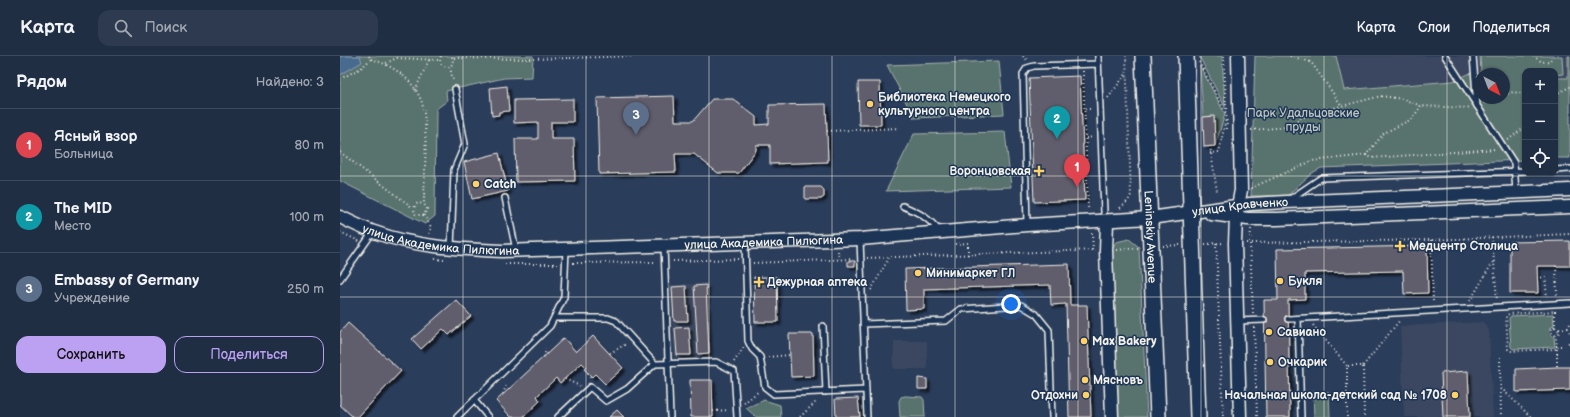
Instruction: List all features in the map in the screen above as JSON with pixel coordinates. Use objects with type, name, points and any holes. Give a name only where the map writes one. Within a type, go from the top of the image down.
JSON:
[{"type":"main road","name":"Leninskiy Avenue","points":[[1143,56],[1158,417]]},
{"type":"main road","points":[[1186,56],[1198,417]]},
{"type":"street","points":[[1238,56],[1241,190],[1237,212],[1235,243],[1240,417]]},
{"type":"street","name":"улица Кравченко","points":[[1237,212],[1286,202],[1570,190]]},
{"type":"street","name":"улица Кравченко","points":[[1192,212],[1237,212],[1285,219],[1570,207]]},
{"type":"street","name":"улица Академика Пилюгина","points":[[340,217],[373,232],[423,245],[449,254],[516,250],[860,239],[1027,225],[1105,216],[1150,218],[1192,212]]},
{"type":"street","points":[[1105,216],[1112,417]]},
{"type":"lane","points":[[1098,56],[1105,216]]},
{"type":"lane","points":[[1445,56],[1514,163],[1516,192]]},
{"type":"lane","points":[[1473,56],[1477,107]]},
{"type":"lane","points":[[1027,225],[1023,74],[1028,68],[1034,66],[1098,64]]},
{"type":"lane","points":[[449,254],[454,170],[465,144],[455,89]]},
{"type":"lane","points":[[1558,170],[1570,169]]},
{"type":"lane","points":[[1286,202],[1321,178],[1522,171]]},
{"type":"lane","points":[[505,198],[516,250]]},
{"type":"lane","points":[[903,206],[921,214],[931,221],[940,232]]},
{"type":"lane","points":[[340,279],[373,232]]},
{"type":"lane","points":[[860,239],[867,417]]},
{"type":"lane","points":[[745,243],[748,341],[752,349],[760,357],[765,387],[774,394],[866,390]]},
{"type":"lane","points":[[664,246],[670,417]]},
{"type":"lane","points":[[459,416],[550,326],[564,297],[566,249]]},
{"type":"lane","points":[[1288,319],[1570,303]]},
{"type":"lane","points":[[863,324],[946,321],[961,309],[1021,306],[1036,314],[1049,330],[1052,417]]},
{"type":"lane","points":[[554,318],[608,318],[616,321],[655,364]]},
{"type":"lane","points":[[1298,319],[1301,417]]},
{"type":"lane","points":[[1237,320],[1264,320]]},
{"type":"lane","points":[[823,326],[826,392]]},
{"type":"lane","points":[[558,417],[590,387],[606,400],[627,389],[655,364],[716,362],[734,372],[737,417]]},
{"type":"lane","points":[[474,400],[488,417]]},
{"type":"path","points":[[369,56],[371,59],[386,63],[404,76],[421,100],[424,120],[424,204],[427,209],[424,215]]},
{"type":"path","points":[[439,60],[441,56]]},
{"type":"path","points":[[455,89],[450,67],[453,63],[453,57],[532,59],[639,56]]},
{"type":"path","points":[[1105,216],[1117,210],[1128,201],[1131,195],[1126,56]]},
{"type":"path","points":[[1196,56],[1226,114],[1219,152],[1210,153]]},
{"type":"path","points":[[1224,56],[1227,129]]},
{"type":"path","points":[[1290,56],[1311,62],[1342,106]]},
{"type":"path","points":[[1533,56],[1542,62],[1550,62],[1552,56]]},
{"type":"path","points":[[386,63],[398,58],[439,60]]},
{"type":"path","points":[[340,79],[361,68],[371,59]]},
{"type":"path","points":[[415,90],[429,60]]},
{"type":"path","points":[[439,60],[445,67],[450,67]]},
{"type":"path","points":[[1083,64],[1088,207],[1091,212]]},
{"type":"path","points":[[1100,109],[1126,73]]},
{"type":"path","points":[[1558,93],[1570,87]]},
{"type":"path","points":[[1510,93],[1522,94]]},
{"type":"path","points":[[1250,130],[1288,127],[1301,118],[1318,112],[1382,96],[1403,99],[1421,106],[1450,109],[1477,107],[1484,104]]},
{"type":"path","points":[[1366,156],[1384,133],[1412,119],[1421,106]]},
{"type":"path","points":[[827,131],[899,128]]},
{"type":"path","points":[[1250,189],[1312,161],[1366,156],[1372,158],[1502,146],[1522,129]]},
{"type":"path","points":[[1210,146],[1217,191]]},
{"type":"path","points":[[340,152],[414,208],[416,215],[424,215]]},
{"type":"path","points":[[414,208],[418,203],[424,204]]},
{"type":"path","points":[[424,215],[431,227],[426,239]]},
{"type":"path","points":[[502,264],[565,264],[745,259],[751,263],[1093,250],[1092,231]]},
{"type":"path","points":[[340,232],[366,243]]},
{"type":"path","points":[[1106,251],[1216,243],[1431,240],[1570,234]]},
{"type":"path","points":[[1492,237],[1498,307]]},
{"type":"path","points":[[1431,240],[1434,311]]},
{"type":"path","points":[[1216,243],[1223,417]]},
{"type":"path","points":[[1250,243],[1257,417]]},
{"type":"path","points":[[432,258],[449,254]]},
{"type":"path","points":[[862,304],[889,258]]},
{"type":"path","points":[[1465,309],[1493,261]]},
{"type":"path","points":[[1556,266],[1558,304]]},
{"type":"path","points":[[1538,278],[1545,277],[1547,305]]},
{"type":"path","points":[[1556,336],[1551,332],[1552,328],[1555,327],[1555,311],[1509,314],[1506,316],[1508,349],[1510,351],[1556,348],[1563,346]]},
{"type":"path","points":[[1364,417],[1363,366],[1406,313]]},
{"type":"path","points":[[1307,318],[1346,366],[1347,417]]},
{"type":"path","points":[[1570,324],[1568,328],[1570,333]]},
{"type":"path","points":[[1555,327],[1559,330],[1568,328]]},
{"type":"path","points":[[1557,368],[1556,336],[1559,333],[1559,330]]},
{"type":"path","points":[[610,353],[633,340]]},
{"type":"path","points":[[729,369],[748,341]]},
{"type":"path","points":[[544,357],[546,349]]},
{"type":"path","points":[[760,357],[790,355]]},
{"type":"path","points":[[1500,357],[1501,417]]},
{"type":"path","points":[[1346,366],[1363,366]]},
{"type":"path","points":[[588,373],[592,382]]},
{"type":"path","points":[[565,379],[582,387]]},
{"type":"path","points":[[503,394],[506,386]]},
{"type":"path","points":[[713,411],[736,409],[765,387]]},
{"type":"path","points":[[1500,388],[1531,417]]},
{"type":"path","points":[[800,417],[826,392]]},
{"type":"shaded area","points":[[340,56],[360,56],[362,62],[340,75]]},
{"type":"shaded area","points":[[1336,56],[1568,56],[1568,78],[1558,78],[1558,68],[1522,68],[1522,71],[1510,72],[1510,68],[1474,68],[1474,71],[1453,81],[1344,90]]},
{"type":"shaded area","points":[[708,283],[712,356],[674,358],[670,285]]},
{"type":"shaded area","points":[[1483,322],[1489,330],[1493,417],[1404,417],[1400,326]]},
{"type":"shaded area","points":[[894,341],[927,341],[927,369],[893,369]]},
{"type":"green space","points":[[340,56],[533,56],[532,77],[504,78],[446,91],[447,101],[436,109],[435,216],[425,224],[340,181]]},
{"type":"green space","points":[[1199,56],[1222,56],[1225,107]]},
{"type":"green space","name":"Парк Удальцовские пруды","points":[[1255,56],[1336,56],[1344,90],[1453,81],[1474,71],[1474,104],[1510,104],[1510,68],[1481,68],[1480,56],[1562,56],[1563,74],[1558,75],[1558,68],[1522,68],[1522,160],[1321,168],[1312,173],[1287,196],[1251,196]]},
{"type":"green space","points":[[1568,56],[1570,56],[1570,158],[1558,158],[1558,78],[1568,78]]},
{"type":"green space","points":[[999,61],[1004,114],[914,118],[887,65]]},
{"type":"green space","points":[[1200,66],[1225,114],[1215,146],[1214,117],[1203,117]]},
{"type":"green space","points":[[1005,132],[1011,187],[886,191],[914,134]]},
{"type":"green space","points":[[1129,239],[1139,247],[1147,417],[1118,417],[1111,257],[1112,248],[1116,242]]},
{"type":"green space","points":[[1553,314],[1554,326],[1550,328],[1549,332],[1554,337],[1555,347],[1513,349],[1511,347],[1509,318],[1511,316]]},
{"type":"green space","points":[[1313,392],[1329,392],[1330,417],[1314,417]]},
{"type":"green space","points":[[901,397],[922,397],[924,400],[925,417],[900,417],[899,401]]},
{"type":"green space","points":[[764,400],[780,405],[781,417],[756,417],[746,408]]},
{"type":"building","points":[[1080,76],[1085,200],[1034,202],[1029,78]]},
{"type":"building","name":"Библиотека Немецкого культурного центра","points":[[858,82],[880,82],[881,125],[859,125]]},
{"type":"building","points":[[507,86],[509,111],[499,112],[499,115],[492,116],[490,88]]},
{"type":"building","points":[[674,96],[675,121],[693,121],[712,99],[733,99],[756,117],[756,125],[769,124],[769,105],[826,104],[828,162],[770,164],[770,145],[756,145],[756,150],[739,173],[718,173],[694,154],[675,154],[676,172],[599,174],[597,98]]},
{"type":"building","points":[[573,99],[573,122],[551,122],[551,139],[574,139],[575,181],[516,182],[515,139],[538,139],[538,122],[514,123],[514,100]]},
{"type":"building","points":[[1214,116],[1215,146],[1204,147],[1203,117]]},
{"type":"building","points":[[499,153],[508,191],[472,199],[464,162]]},
{"type":"building","points":[[805,187],[821,187],[824,190],[824,197],[821,199],[805,199]]},
{"type":"building","points":[[1570,241],[1570,266],[1537,266],[1538,293],[1510,293],[1510,242]]},
{"type":"building","points":[[1427,246],[1428,293],[1404,294],[1403,271],[1305,273],[1305,299],[1288,300],[1290,417],[1266,417],[1264,300],[1278,300],[1277,249]]},
{"type":"building","points":[[848,261],[855,261],[855,266],[848,266]]},
{"type":"building","points":[[1069,264],[1070,305],[1087,305],[1091,417],[1069,417],[1066,304],[1051,305],[1050,285],[924,289],[924,309],[906,310],[905,269]]},
{"type":"building","points":[[754,277],[777,277],[778,322],[755,322]]},
{"type":"building","points":[[706,285],[709,353],[698,354],[694,286]]},
{"type":"building","points":[[686,286],[688,321],[674,321],[672,287]]},
{"type":"building","points":[[456,300],[471,316],[449,335],[443,329],[421,349],[412,339]]},
{"type":"building","points":[[348,323],[401,371],[358,417],[353,417],[340,405],[340,332]]},
{"type":"building","points":[[689,327],[691,355],[677,355],[675,328]]},
{"type":"building","points":[[789,334],[813,334],[814,376],[791,377]]},
{"type":"building","points":[[593,336],[623,368],[605,384],[595,374],[592,377],[584,369],[586,367],[582,363],[560,383],[556,378],[537,396],[540,401],[523,417],[511,417],[496,401],[564,338],[576,352]]},
{"type":"building","points":[[1570,367],[1570,390],[1516,392],[1516,369]]},
{"type":"building","name":"Начальная школа-детский сад № 1708","points":[[1468,371],[1470,417],[1443,417],[1441,373]]},
{"type":"building","points":[[918,378],[927,379],[927,389],[918,389]]},
{"type":"building","points":[[690,380],[712,380],[713,417],[691,417]]},
{"type":"building","points":[[858,398],[860,417],[836,417],[835,399]]},
{"type":"building","points":[[617,410],[624,417],[609,417]]},
{"type":"place","name":"Библиотека Немецкого культурного центра","points":[[870,104]]},
{"type":"place","name":"Embassy of Germany","points":[[636,135]]},
{"type":"place","name":"The MID","points":[[1057,139]]},
{"type":"place","name":"Воронцовская","points":[[1039,171]]},
{"type":"place","name":"Catch","points":[[476,184]]},
{"type":"place","name":"Ясный взор","points":[[1077,187]]},
{"type":"place","name":"Медцентр Столица","points":[[1400,246]]},
{"type":"place","name":"Минимаркет ГЛ","points":[[918,273]]},
{"type":"place","name":"Букля","points":[[1280,281]]},
{"type":"place","name":"Дежурная аптека","points":[[759,282]]},
{"type":"place","name":"Савиано","points":[[1269,332]]},
{"type":"place","name":"Max Bakery","points":[[1084,341]]},
{"type":"place","name":"Очкарик","points":[[1270,362]]},
{"type":"place","name":"Мясновъ","points":[[1085,380]]},
{"type":"place","name":"Отдохни","points":[[1086,395]]},
{"type":"place","name":"Начальная школа-детский сад № 1708","points":[[1455,395]]}]
